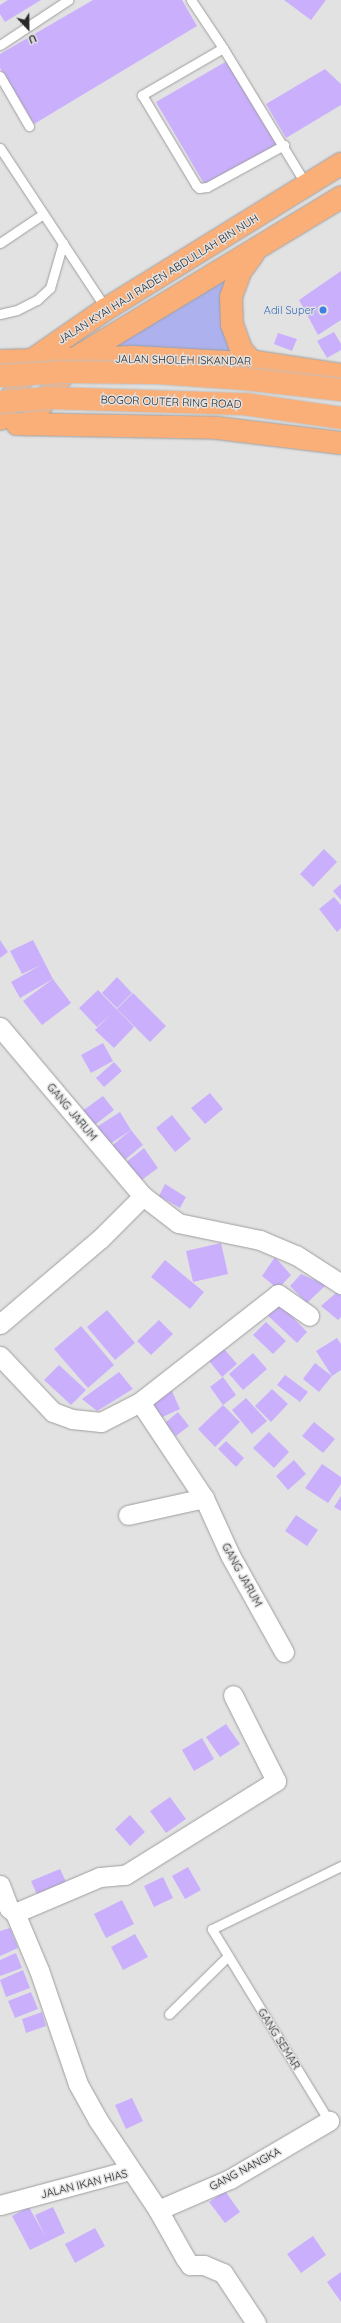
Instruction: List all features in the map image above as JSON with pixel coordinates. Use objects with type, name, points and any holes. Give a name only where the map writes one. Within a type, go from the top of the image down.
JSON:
[{"type":"highway","name":"JALAN KYAI HAJI RADEN ABDULLAH BIN NUH","points":[[0,419],[32,360],[106,309],[341,164]]},
{"type":"highway","name":"JALAN KYAI HAJI RADEN ABDULLAH BIN NUH","points":[[28,424],[74,359],[256,250],[341,197]]},
{"type":"highway","points":[[252,361],[241,349],[232,324],[232,297],[240,272],[256,250]]},
{"type":"highway","name":"JALAN SHOLEH ISKANDAR","points":[[0,361],[133,357],[244,363],[252,361],[341,375]]},
{"type":"highway","points":[[0,376],[62,372],[158,373],[245,378],[341,390]]},
{"type":"highway","name":"BOGOR OUTER RING ROAD","points":[[0,402],[49,398],[237,404],[341,418]]},
{"type":"highway","points":[[0,425],[28,424],[217,428],[341,443]]},
{"type":"street","name":"GANG JARUM","points":[[0,1027],[143,1196],[178,1223],[260,1240],[296,1255],[341,1284]]},
{"type":"street","points":[[0,1324],[100,1239],[143,1196]]},
{"type":"street","points":[[0,1356],[53,1412],[72,1419],[101,1422],[140,1402],[278,1294],[309,1316]]},
{"type":"street","name":"GANG JARUM","points":[[140,1402],[204,1498],[230,1555],[284,1652]]},
{"type":"street","points":[[128,1515],[204,1498]]},
{"type":"street","points":[[8,1910],[100,1877],[125,1874],[276,1781],[233,1695]]},
{"type":"street","points":[[0,1885],[8,1910],[39,1970],[78,2084],[130,2170]]},
{"type":"street","name":"GANG NANGKA","points":[[158,2210],[230,2179],[329,2121]]},
{"type":"street","name":"JALAN IKAN HIAS","points":[[0,2205],[130,2170],[158,2210],[190,2265],[204,2266],[224,2273],[256,2323]]},
{"type":"lane","points":[[0,46],[68,0]]},
{"type":"lane","points":[[190,0],[223,48],[284,145],[307,186]]},
{"type":"lane","points":[[223,48],[142,95],[196,184],[199,188],[207,187],[284,145]]},
{"type":"lane","points":[[0,76],[29,126]]},
{"type":"lane","points":[[0,148],[106,309]]},
{"type":"lane","points":[[0,243],[43,214]]},
{"type":"lane","points":[[0,314],[30,303],[50,288],[63,243]]},
{"type":"lane","name":"GANG SEMAR","points":[[329,2121],[212,1929],[341,1866]]},
{"type":"lane","points":[[169,2014],[228,1956]]},
{"type":"shaded area","points":[[256,250],[231,297],[250,358],[84,357]]},
{"type":"building","points":[[8,0],[41,0],[5,22],[0,14],[0,5]]},
{"type":"building","points":[[93,0],[182,0],[197,26],[34,124],[0,68],[0,54]]},
{"type":"building","points":[[284,0],[326,0],[311,20]]},
{"type":"building","points":[[227,61],[277,145],[206,187],[156,102]]},
{"type":"building","points":[[325,69],[341,84],[341,105],[286,138],[266,104]]},
{"type":"building","name":"Adil Super","points":[[341,271],[341,320],[318,335],[299,300]]},
{"type":"building","points":[[334,332],[341,344],[341,350],[327,358],[317,341]]},
{"type":"building","points":[[278,333],[297,339],[292,351],[274,344]]},
{"type":"building","points":[[324,849],[337,862],[313,887],[300,874]]},
{"type":"building","points":[[341,884],[341,900],[333,891]]},
{"type":"building","points":[[334,897],[341,905],[341,928],[337,932],[319,909]]},
{"type":"building","points":[[0,940],[8,952],[0,958]]},
{"type":"building","points":[[33,940],[53,979],[20,998],[11,982],[41,965],[22,974],[10,951]]},
{"type":"building","points":[[117,977],[132,993],[117,1008],[102,993]]},
{"type":"building","points":[[53,979],[71,1003],[42,1025],[23,1001]]},
{"type":"building","points":[[98,990],[134,1027],[114,1048],[95,1030],[112,1013],[97,1027],[79,1008]]},
{"type":"building","points":[[133,993],[166,1026],[150,1042],[117,1009]]},
{"type":"building","points":[[103,1043],[113,1061],[91,1073],[81,1055]]},
{"type":"building","points":[[114,1062],[122,1071],[104,1087],[96,1078]]},
{"type":"building","points":[[210,1093],[223,1109],[205,1124],[191,1108]]},
{"type":"building","points":[[103,1096],[114,1110],[92,1127],[81,1112]]},
{"type":"building","points":[[120,1112],[131,1130],[104,1148],[92,1130]]},
{"type":"building","points":[[172,1115],[191,1139],[175,1152],[156,1128]]},
{"type":"building","points":[[131,1130],[143,1145],[121,1163],[109,1148]]},
{"type":"building","points":[[144,1148],[158,1168],[139,1182],[125,1163]]},
{"type":"building","points":[[165,1184],[186,1197],[180,1208],[159,1196]]},
{"type":"building","points":[[221,1243],[228,1274],[193,1282],[186,1251]]},
{"type":"building","points":[[275,1257],[291,1275],[278,1289],[262,1276]]},
{"type":"building","points":[[165,1260],[204,1292],[190,1309],[151,1277]]},
{"type":"building","points":[[301,1274],[326,1285],[307,1303],[290,1286]]},
{"type":"building","points":[[337,1292],[341,1296],[341,1317],[338,1320],[321,1306]]},
{"type":"building","points":[[277,1301],[307,1332],[297,1343],[265,1313]]},
{"type":"building","points":[[107,1310],[135,1343],[115,1360],[87,1327]]},
{"type":"building","points":[[159,1320],[173,1334],[151,1355],[137,1341]]},
{"type":"building","points":[[266,1322],[286,1341],[273,1354],[253,1335]]},
{"type":"building","points":[[81,1326],[114,1365],[88,1388],[54,1349]]},
{"type":"building","points":[[337,1338],[341,1344],[341,1370],[332,1376],[316,1351]]},
{"type":"building","points":[[220,1344],[237,1364],[222,1377],[205,1356]]},
{"type":"building","points":[[253,1353],[267,1369],[243,1390],[229,1374]]},
{"type":"building","points":[[315,1363],[332,1376],[319,1392],[303,1379]]},
{"type":"building","points":[[59,1365],[86,1390],[71,1405],[44,1380]]},
{"type":"building","points":[[119,1372],[133,1389],[97,1411],[82,1399]]},
{"type":"building","points":[[285,1375],[308,1392],[300,1402],[277,1385]]},
{"type":"building","points":[[223,1377],[236,1395],[223,1405],[210,1387]]},
{"type":"building","points":[[171,1389],[180,1409],[158,1419],[149,1403]]},
{"type":"building","points":[[272,1389],[288,1404],[271,1422],[255,1406]]},
{"type":"building","points":[[246,1398],[267,1421],[252,1434],[232,1410]]},
{"type":"building","points":[[223,1405],[240,1422],[215,1447],[198,1429]]},
{"type":"building","points":[[178,1412],[189,1426],[176,1436],[165,1423]]},
{"type":"building","points":[[314,1422],[335,1439],[323,1453],[302,1436]]},
{"type":"building","points":[[269,1432],[289,1452],[274,1468],[253,1448]]},
{"type":"building","points":[[226,1441],[244,1458],[236,1467],[218,1449]]},
{"type":"building","points":[[294,1460],[306,1474],[288,1490],[276,1476]]},
{"type":"building","points":[[322,1464],[341,1477],[341,1484],[328,1503],[305,1488]]},
{"type":"building","points":[[341,1496],[341,1511],[334,1507]]},
{"type":"building","points":[[296,1515],[318,1530],[307,1546],[285,1531]]},
{"type":"building","points":[[226,1724],[240,1744],[220,1757],[206,1737]]},
{"type":"building","points":[[202,1738],[214,1759],[194,1771],[182,1750]]},
{"type":"building","points":[[170,1797],[186,1819],[166,1833],[150,1811]]},
{"type":"building","points":[[130,1815],[145,1832],[130,1846],[115,1829]]},
{"type":"building","points":[[188,1867],[201,1890],[185,1899],[172,1876]]},
{"type":"building","points":[[60,1869],[68,1886],[39,1899],[31,1881]]},
{"type":"building","points":[[163,1877],[173,1898],[154,1907],[144,1886]]},
{"type":"building","points":[[122,1900],[134,1924],[106,1938],[94,1914]]},
{"type":"building","points":[[10,1928],[18,1948],[0,1956],[0,1931]]},
{"type":"building","points":[[135,1934],[148,1957],[123,1970],[111,1947]]},
{"type":"building","points":[[16,1953],[22,1968],[0,1976],[0,1960]]},
{"type":"building","points":[[23,1970],[30,1988],[6,1997],[0,1980]]},
{"type":"building","points":[[31,1992],[38,2009],[15,2018],[8,2001]]},
{"type":"building","points":[[42,2012],[46,2026],[26,2033],[22,2019]]},
{"type":"building","points":[[132,2098],[143,2121],[126,2129],[115,2105]]},
{"type":"building","points":[[225,2191],[240,2212],[225,2223],[209,2202]]},
{"type":"building","points":[[29,2207],[45,2236],[35,2215],[53,2207],[65,2233],[30,2250],[12,2216]]},
{"type":"building","points":[[95,2228],[105,2246],[75,2263],[65,2244]]},
{"type":"building","points":[[313,2236],[326,2255],[301,2273],[287,2254]]},
{"type":"building","points":[[341,2272],[341,2302],[327,2282]]},
{"type":"place","name":"Adil Super","points":[[323,310]]}]
